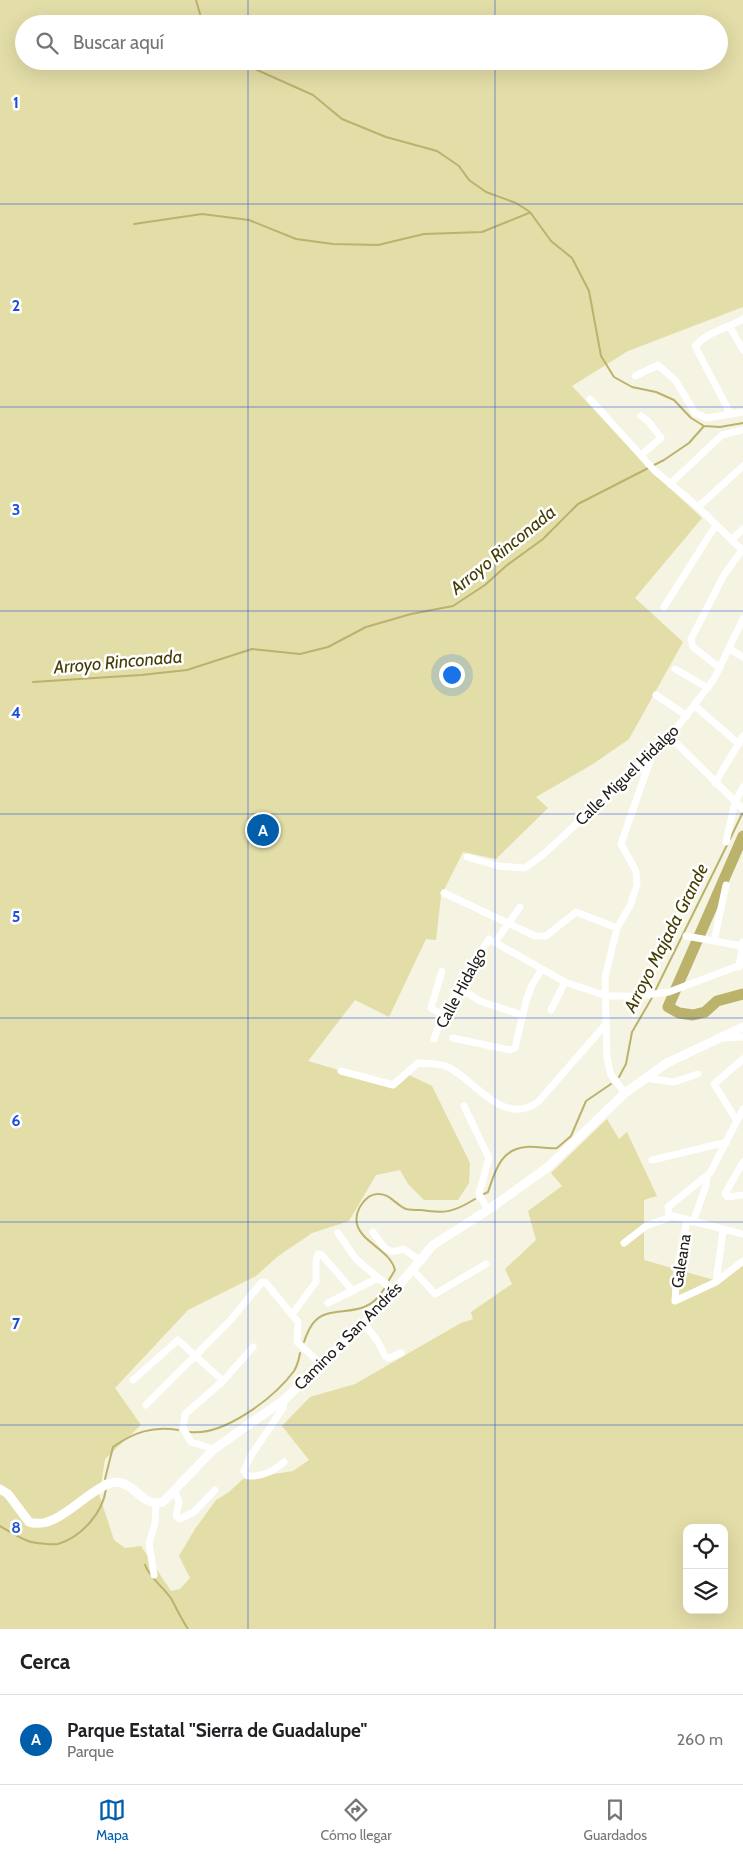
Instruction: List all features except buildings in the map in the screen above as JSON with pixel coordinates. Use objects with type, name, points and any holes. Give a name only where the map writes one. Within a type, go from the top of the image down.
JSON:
[{"type":"street","points":[[730,413],[695,346],[715,331],[730,327],[743,319]]},
{"type":"street","points":[[730,327],[743,350]]},
{"type":"street","points":[[635,376],[658,365],[676,381],[695,413],[706,418],[743,412]]},
{"type":"street","points":[[590,398],[654,470],[698,507],[742,551],[712,598],[692,635],[691,643],[720,668]]},
{"type":"street","points":[[640,416],[649,422],[661,438],[641,455]]},
{"type":"street","points":[[670,484],[722,435],[743,430]]},
{"type":"street","points":[[698,507],[743,466]]},
{"type":"street","points":[[664,607],[716,525]]},
{"type":"street","points":[[731,540],[743,529]]},
{"type":"street","name":"Calle Miguel Hidalgo","points":[[467,857],[498,866],[525,868],[545,853],[670,737],[708,688],[730,649],[743,620]]},
{"type":"street","points":[[730,649],[743,656]]},
{"type":"street","points":[[675,669],[708,688]]},
{"type":"street","points":[[656,695],[687,716]]},
{"type":"street","points":[[695,706],[739,744]]},
{"type":"street","points":[[715,783],[743,736]]},
{"type":"street","points":[[670,737],[743,809]]},
{"type":"street","points":[[625,1092],[615,1081],[608,1068],[606,970],[618,928],[630,906],[638,877],[623,849],[622,838],[652,754]]},
{"type":"street","points":[[726,842],[735,802],[743,787]]},
{"type":"street","points":[[714,941],[726,885]]},
{"type":"street","points":[[444,893],[535,936],[546,936],[576,912],[618,928]]},
{"type":"street","points":[[520,907],[496,942],[566,982],[606,996],[638,996],[668,992],[741,965],[743,944],[686,936]]},
{"type":"street","name":"Calle Hidalgo","points":[[434,1039],[444,1015],[489,938],[496,942]]},
{"type":"street","points":[[453,1038],[510,1050],[514,1048],[522,1014],[532,985],[542,969]]},
{"type":"street","points":[[442,971],[431,1008],[444,1015]]},
{"type":"street","points":[[551,1010],[566,982]]},
{"type":"street","points":[[460,988],[482,1002],[522,1014]]},
{"type":"street","points":[[341,1071],[393,1085],[418,1063],[441,1065],[454,1071],[481,1094],[497,1104],[518,1109],[526,1108],[538,1102],[606,1024]]},
{"type":"street","name":"Camino a San Andrés","points":[[156,1503],[163,1502],[175,1492],[214,1450],[284,1400],[395,1292],[433,1245],[488,1210],[556,1161],[625,1092],[680,1055],[743,1027]]},
{"type":"street","points":[[717,1038],[743,1037]]},
{"type":"street","points":[[737,1121],[714,1084],[743,1059]]},
{"type":"street","points":[[646,1078],[674,1082],[698,1074]]},
{"type":"street","points":[[464,1106],[489,1158],[479,1194],[488,1210]]},
{"type":"street","points":[[624,1243],[646,1226],[668,1218],[668,1207],[708,1176],[743,1109]]},
{"type":"street","points":[[652,1160],[727,1142]]},
{"type":"street","points":[[743,1162],[725,1194],[728,1196],[743,1195]]},
{"type":"street","name":"Galeana","points":[[708,1176],[706,1186],[690,1221],[677,1270],[675,1301],[716,1282]]},
{"type":"street","points":[[669,1215],[743,1234]]},
{"type":"street","points":[[716,1282],[724,1230]]},
{"type":"street","points":[[373,1232],[389,1251],[394,1253],[404,1249],[419,1260]]},
{"type":"street","points":[[338,1233],[356,1259],[395,1292]]},
{"type":"street","points":[[293,1313],[316,1282],[316,1260],[318,1254],[322,1255],[353,1290]]},
{"type":"street","points":[[716,1282],[743,1261]]},
{"type":"street","points":[[412,1269],[430,1290],[436,1294],[486,1264]]},
{"type":"street","points":[[328,1303],[378,1278]]},
{"type":"street","points":[[146,1405],[197,1355],[263,1282],[293,1313],[298,1322],[297,1342],[320,1363]]},
{"type":"street","points":[[363,1323],[377,1340],[385,1356],[390,1358],[401,1353]]},
{"type":"street","points":[[133,1380],[176,1340],[180,1340],[223,1381]]},
{"type":"street","points":[[214,1450],[190,1442],[186,1438],[183,1418],[192,1406],[223,1381],[253,1347]]},
{"type":"street","points":[[284,1400],[283,1408],[250,1457],[244,1471],[248,1476],[262,1475],[284,1462]]},
{"type":"street","points":[[0,1489],[8,1494],[29,1522],[37,1524],[52,1519],[106,1484],[115,1482],[128,1484],[146,1500],[156,1503],[155,1524],[149,1543],[154,1575]]},
{"type":"street","points":[[175,1492],[179,1502],[176,1516],[180,1520],[194,1512],[215,1490]]},
{"type":"shaded area","points":[[0,0],[743,0],[743,307],[628,351],[572,386],[651,471],[702,518],[635,598],[683,642],[629,739],[593,764],[536,797],[548,808],[496,859],[463,852],[441,896],[436,940],[426,939],[389,1017],[355,1000],[308,1061],[386,1084],[409,1075],[432,1086],[470,1163],[469,1183],[458,1200],[424,1200],[408,1184],[400,1170],[376,1175],[349,1221],[312,1233],[277,1257],[256,1276],[188,1310],[115,1388],[141,1425],[105,1459],[101,1485],[97,1488],[114,1540],[125,1548],[141,1546],[171,1591],[180,1589],[190,1578],[179,1556],[195,1529],[216,1500],[229,1492],[243,1479],[293,1471],[309,1460],[282,1426],[310,1397],[355,1384],[461,1323],[473,1319],[471,1312],[512,1284],[505,1269],[536,1240],[528,1211],[562,1186],[551,1173],[607,1119],[619,1139],[627,1132],[657,1196],[644,1200],[644,1260],[721,1282],[743,1263],[743,1629],[0,1629]]},
{"type":"waterway","name":"Arroyo Rinconada","points":[[196,0],[200,15]]},
{"type":"waterway","name":"Arroyo Rinconada","points":[[257,70],[313,95],[342,119],[386,137],[437,151],[459,166],[469,180],[486,192],[516,203],[530,212],[551,241],[572,258],[589,291],[601,356],[614,377],[632,387],[656,392],[674,400],[691,418],[704,426],[720,427],[743,423]]},
{"type":"waterway","name":"Arroyo Rinconada","points":[[134,224],[202,214],[249,220],[296,239],[333,244],[378,245],[424,234],[482,232],[529,213]]},
{"type":"waterway","name":"Arroyo Rinconada","points":[[33,682],[187,670],[252,649],[300,654],[328,647],[366,627],[411,614],[453,606],[485,585],[506,566],[543,539],[578,504],[664,460],[689,443],[704,426]]},
{"type":"waterway","name":"Arroyo Majada Grande","points":[[730,839],[743,812]]},
{"type":"waterway","points":[[743,836],[668,1007],[679,1013],[693,1015],[705,1012],[717,1001],[743,994]]},
{"type":"waterway","name":"Arroyo Majada Grande","points":[[655,991],[728,843]]},
{"type":"waterway","name":"Arroyo Majada Grande","points":[[619,1077],[626,1064],[632,1032],[653,996]]},
{"type":"waterway","name":"Arroyo Majada Grande","points":[[484,1194],[488,1192],[496,1170],[504,1157],[510,1152],[526,1147],[557,1148],[571,1136],[586,1101],[611,1084]]},
{"type":"waterway","name":"Arroyo Majada Grande","points":[[389,1280],[395,1270],[392,1263],[382,1251],[364,1236],[357,1224],[359,1209],[370,1196],[383,1194],[406,1209],[437,1212],[461,1207],[475,1199]]},
{"type":"waterway","name":"Arroyo Majada Grande","points":[[304,1342],[311,1326],[322,1316],[358,1309],[368,1305],[384,1289]]},
{"type":"waterway","name":"Arroyo Majada Grande","points":[[190,1432],[203,1432],[233,1422],[261,1403],[285,1382],[294,1371],[300,1353]]},
{"type":"waterway","name":"Arroyo Majada Grande","points":[[105,1479],[113,1447],[128,1437],[144,1431],[160,1429],[178,1430]]},
{"type":"waterway","name":"Arroyo Majada Grande","points":[[0,1526],[31,1542],[58,1544],[67,1541],[83,1530],[96,1515],[106,1489]]},
{"type":"waterway","points":[[145,1565],[172,1600],[188,1629]]},
{"type":"place","name":"Parque Estatal \"Sierra de Guadalupe\"","points":[[263,830]]}]
